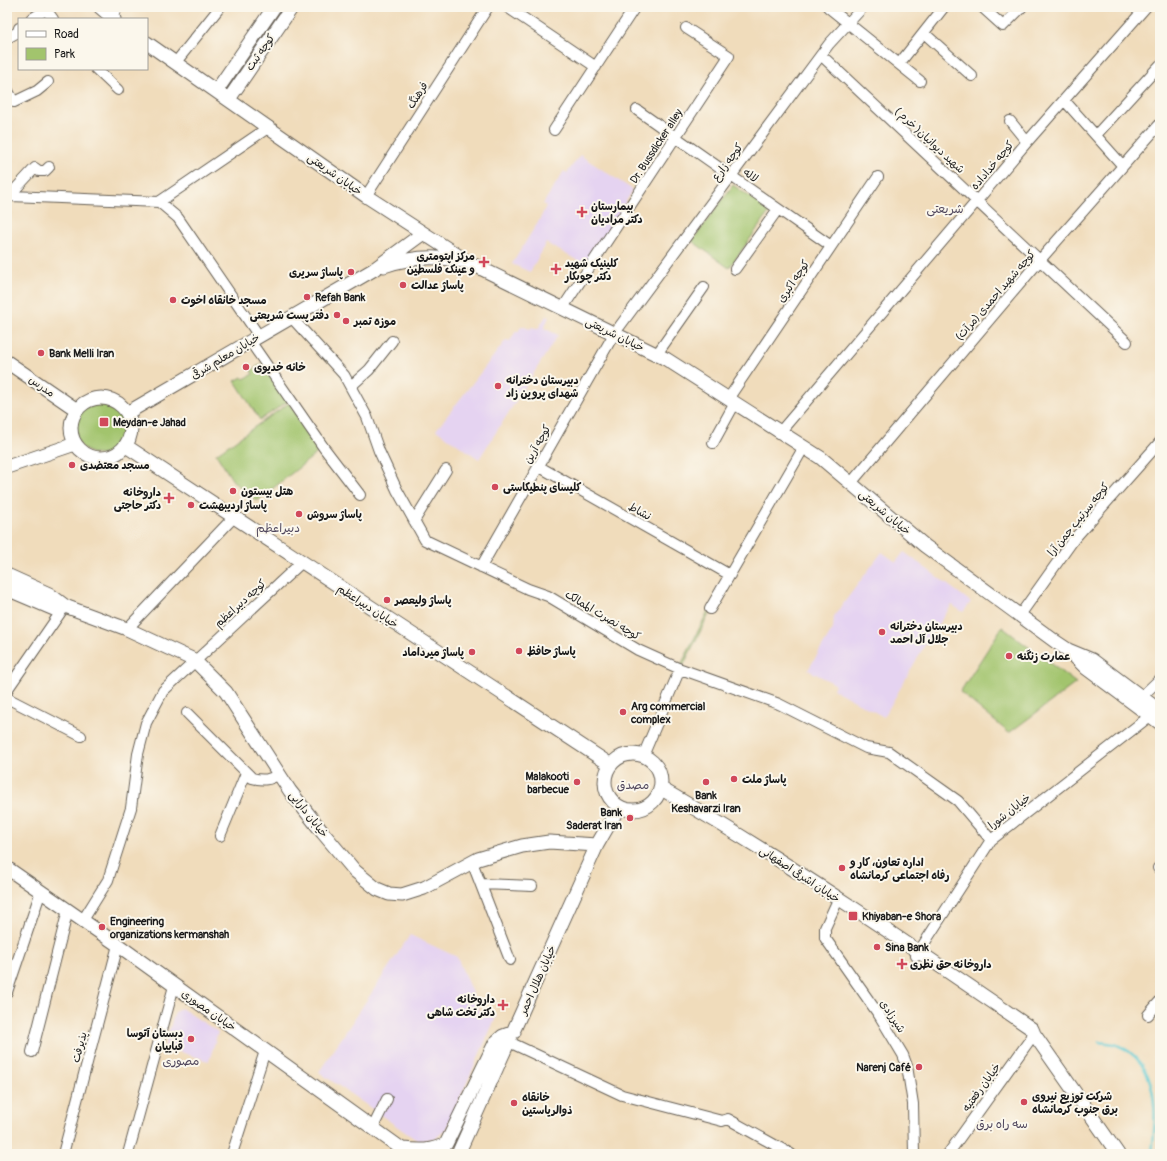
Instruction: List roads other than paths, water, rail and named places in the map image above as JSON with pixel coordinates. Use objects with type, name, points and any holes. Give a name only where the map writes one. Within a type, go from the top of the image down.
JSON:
[{"type":"main road","points":[[100,7],[114,14]]},
{"type":"main road","name":"کوچه ثبت","points":[[216,90],[274,7]]},
{"type":"main road","name":"کوچه ثبت","points":[[229,99],[292,7]]},
{"type":"main road","name":"خیابان شریعتی","points":[[148,44],[422,234],[468,262],[657,354],[821,458],[925,546],[1068,650],[1086,668],[1157,717]]},
{"type":"main road","points":[[246,46],[248,53],[258,55]]},
{"type":"main road","name":"خیابان معلم شرقی","points":[[127,413],[373,270],[422,234]]},
{"type":"main road","points":[[373,270],[394,263],[421,258],[448,258],[468,262]]},
{"type":"main road","name":"مدرس","points":[[7,362],[77,410]]},
{"type":"main road","points":[[103,398],[112,400],[121,405],[127,413],[132,430],[126,446],[113,456],[96,458],[88,456],[75,444],[71,427],[77,410],[84,403],[93,399],[103,398]]},
{"type":"main road","points":[[7,467],[75,444]]},
{"type":"main road","name":"خیابان دبیراعظم","points":[[126,446],[301,563],[611,765]]},
{"type":"main road","name":"خیابان دارایی","points":[[7,575],[49,594],[66,606],[127,629],[194,660],[226,692],[279,774],[323,833],[355,871],[376,889],[389,894],[402,894],[424,888],[472,862],[497,852],[543,843],[561,842],[597,845]]},
{"type":"main road","name":"خیابان دارایی","points":[[7,588],[54,609],[66,606]]},
{"type":"main road","name":"خیابان شریعتی","points":[[1068,650],[1092,660],[1141,698],[1157,717]]},
{"type":"main road","points":[[634,754],[643,756],[650,760],[659,772],[659,791],[652,802],[645,808],[632,810],[619,807],[608,795],[605,788],[607,772],[611,765],[626,755],[634,754]]},
{"type":"main road","name":"خیابان اشرفی اصفهانی","points":[[659,791],[703,817],[836,904],[917,954]]},
{"type":"main road","name":"خیابان اشرفی اصفهانی","points":[[659,791],[728,827],[1034,1034],[1118,1154]]},
{"type":"main road","name":"خیابان هلال احمر","points":[[458,1154],[597,845],[619,807]]},
{"type":"main road","name":"خیابان مصوری","points":[[8,872],[41,891],[83,920],[406,1151]]},
{"type":"main road","points":[[406,1151],[435,1149],[446,1144],[495,1043],[503,1036],[511,1037]]},
{"type":"street","points":[[33,18],[41,13],[45,7],[52,18]]},
{"type":"street","points":[[176,62],[220,7]]},
{"type":"street","name":"فرهنگ","points":[[366,196],[488,7]]},
{"type":"street","points":[[507,7],[596,67]]},
{"type":"street","points":[[554,130],[635,7]]},
{"type":"street","points":[[828,7],[920,81]]},
{"type":"street","name":"کوچه زارع","points":[[614,334],[821,55],[863,7]]},
{"type":"street","points":[[899,64],[944,7]]},
{"type":"street","points":[[982,7],[1002,26],[1022,7]]},
{"type":"street","name":"کوچه خداداده","points":[[780,432],[1026,142],[1146,7]]},
{"type":"street","name":"Dr. Bussdicker alley","points":[[562,309],[729,56],[686,28]]},
{"type":"street","points":[[7,38],[18,32]]},
{"type":"street","points":[[924,32],[972,76]]},
{"type":"street","name":"شهید دیوانیان( خرم )","points":[[821,55],[1127,342]]},
{"type":"street","points":[[1096,135],[1160,65]]},
{"type":"street","points":[[97,70],[118,90]]},
{"type":"street","points":[[7,88],[10,103],[37,91],[48,82]]},
{"type":"street","points":[[1064,100],[1123,166]]},
{"type":"street","name":"لاله","points":[[637,110],[831,246]]},
{"type":"street","points":[[1010,121],[1026,142]]},
{"type":"street","name":"کوچه شهید احمدی (مرآت)","points":[[851,483],[1040,260],[1159,126]]},
{"type":"street","points":[[8,196],[159,202],[269,127]]},
{"type":"street","points":[[8,196],[35,168],[39,171],[45,172],[49,167]]},
{"type":"street","name":"کوچه اکبری","points":[[713,443],[732,401],[831,246],[878,177]]},
{"type":"street","points":[[159,202],[178,218],[324,448],[360,495]]},
{"type":"street","points":[[735,270],[778,209]]},
{"type":"street","points":[[657,354],[704,287]]},
{"type":"street","name":"کوچه نصرت الممالک","points":[[291,317],[344,375],[351,386],[367,417],[379,451],[397,490],[424,540],[528,589],[548,596],[638,650],[680,669],[779,704],[866,748],[889,752],[958,801],[991,840]]},
{"type":"street","name":"کوچه آرین","points":[[481,567],[614,334]]},
{"type":"street","points":[[351,386],[369,370],[392,341]]},
{"type":"street","name":"کوچه سرتیپ چمن آرا","points":[[1020,615],[1074,539],[1160,442]]},
{"type":"street","points":[[710,609],[804,447]]},
{"type":"street","name":"نشاط","points":[[538,466],[730,575]]},
{"type":"street","points":[[414,521],[446,470]]},
{"type":"street","points":[[127,629],[233,518]]},
{"type":"street","name":"کوچه دبیراعظم","points":[[83,920],[108,880],[131,808],[138,754],[146,723],[163,691],[194,660],[301,563]]},
{"type":"street","points":[[7,690],[66,606]]},
{"type":"street","points":[[643,756],[680,669]]},
{"type":"street","points":[[1141,698],[1160,679]]},
{"type":"street","points":[[7,698],[81,736]]},
{"type":"street","points":[[187,713],[252,778],[261,780],[272,779],[279,774]]},
{"type":"street","name":"خیابان شورا","points":[[917,954],[991,840],[1157,717]]},
{"type":"street","points":[[220,836],[246,773]]},
{"type":"street","points":[[472,862],[510,960]]},
{"type":"street","points":[[481,884],[532,886]]},
{"type":"street","points":[[7,992],[41,891]]},
{"type":"street","name":"شیرزادی","points":[[836,904],[825,928],[824,938],[880,1015],[903,1055],[907,1066],[913,1104],[914,1154]]},
{"type":"street","points":[[32,1052],[68,910]]},
{"type":"street","name":"پذیرفت","points":[[63,1154],[118,945]]},
{"type":"street","points":[[128,1154],[174,986]]},
{"type":"street","points":[[1148,1015],[1160,1001]]},
{"type":"street","name":"خیابان رفعتیه","points":[[948,1154],[1034,1034]]},
{"type":"street","points":[[511,1037],[622,1095],[722,1121],[728,1119],[791,1154]]},
{"type":"street","points":[[232,1154],[265,1051]]},
{"type":"street","points":[[373,1128],[387,1099]]},
{"type":"waterway","points":[[1099,1042],[1117,1045],[1131,1053],[1142,1064],[1148,1077],[1154,1108],[1152,1154]]},
{"type":"place","name":"بیمارستان دکتر مرادیان","points":[[582,212]]},
{"type":"place","name":"مرکز اپتومتری و عینک فلسطین","points":[[484,262]]},
{"type":"place","name":"کلینیک شهید دکتر چوبکار","points":[[556,269]]},
{"type":"place","name":"پاساژ سریری","points":[[351,272]]},
{"type":"place","name":"پاساژ عدالت","points":[[403,285]]},
{"type":"place","name":"Refah Bank","points":[[307,297]]},
{"type":"place","name":"مسجد خانقاه اخوت","points":[[173,300]]},
{"type":"place","name":"دفتر پست شریعتی","points":[[337,315]]},
{"type":"place","name":"موزه تمبر","points":[[346,321]]},
{"type":"place","name":"Bank Melli Iran","points":[[41,353]]},
{"type":"place","name":"خانه خدیوی","points":[[246,367]]},
{"type":"place","name":"دبیرستان دخترانه شهدای پروین زاد","points":[[498,386]]},
{"type":"place","name":"Meydan-e Jahad","points":[[104,422]]},
{"type":"place","name":"مسجد معتضدی","points":[[72,465]]},
{"type":"place","name":"کلیسای پنطیکاستی","points":[[495,487]]},
{"type":"place","name":"هتل بیستون","points":[[233,491]]},
{"type":"place","name":"داروخانه دکتر حاجتی","points":[[169,498]]},
{"type":"place","name":"پاساژ اردیبهشت","points":[[191,505]]},
{"type":"place","name":"پاساژ سروش","points":[[299,514]]},
{"type":"place","name":"پاساژ ولیعصر","points":[[387,600]]},
{"type":"place","name":"دبیرستان دخترانه جلال آل احمد","points":[[882,632]]},
{"type":"place","name":"پاساژ حافظ","points":[[519,651]]},
{"type":"place","name":"پاساژ میرداماد","points":[[472,652]]},
{"type":"place","name":"عمارت زنگنه","points":[[1009,656]]},
{"type":"place","name":"Arg commercial complex","points":[[623,712]]},
{"type":"place","name":"پاساژ ملت","points":[[734,779]]},
{"type":"place","name":"Malakooti barbecue","points":[[577,782]]},
{"type":"place","name":"Bank Keshavarzi Iran","points":[[706,782]]},
{"type":"place","name":"Bank Saderat Iran","points":[[630,818]]},
{"type":"place","name":"اداره تعاون، کار و رفاه اجتماعی کرمانشاه","points":[[842,868]]},
{"type":"place","name":"Khiyaban-e Shora","points":[[853,916]]},
{"type":"place","name":"Engineering organizations kermanshah","points":[[102,927]]},
{"type":"place","name":"Sina Bank","points":[[877,947]]},
{"type":"place","name":"داروخانه حق نظری","points":[[902,964]]},
{"type":"place","name":"داروخانه دکتر تخت شاهی","points":[[503,1005]]},
{"type":"place","name":"دبستان آتوسا قباییان","points":[[191,1039]]},
{"type":"place","name":"Narenj Café","points":[[919,1067]]},
{"type":"place","name":"شرکت توزیع نیروی برق جنوب کرمانشاه","points":[[1024,1102]]},
{"type":"place","name":"خانقاه ذوالریاستین","points":[[514,1103]]},
{"type":"district","name":"شریعتی","points":[[945,209]]},
{"type":"district","name":"دبیراعظم","points":[[278,528]]},
{"type":"district","name":"مصدق","points":[[633,785]]},
{"type":"district","name":"مصوری","points":[[181,1061]]},
{"type":"district","name":"سه راه برق","points":[[1002,1124]]}]
